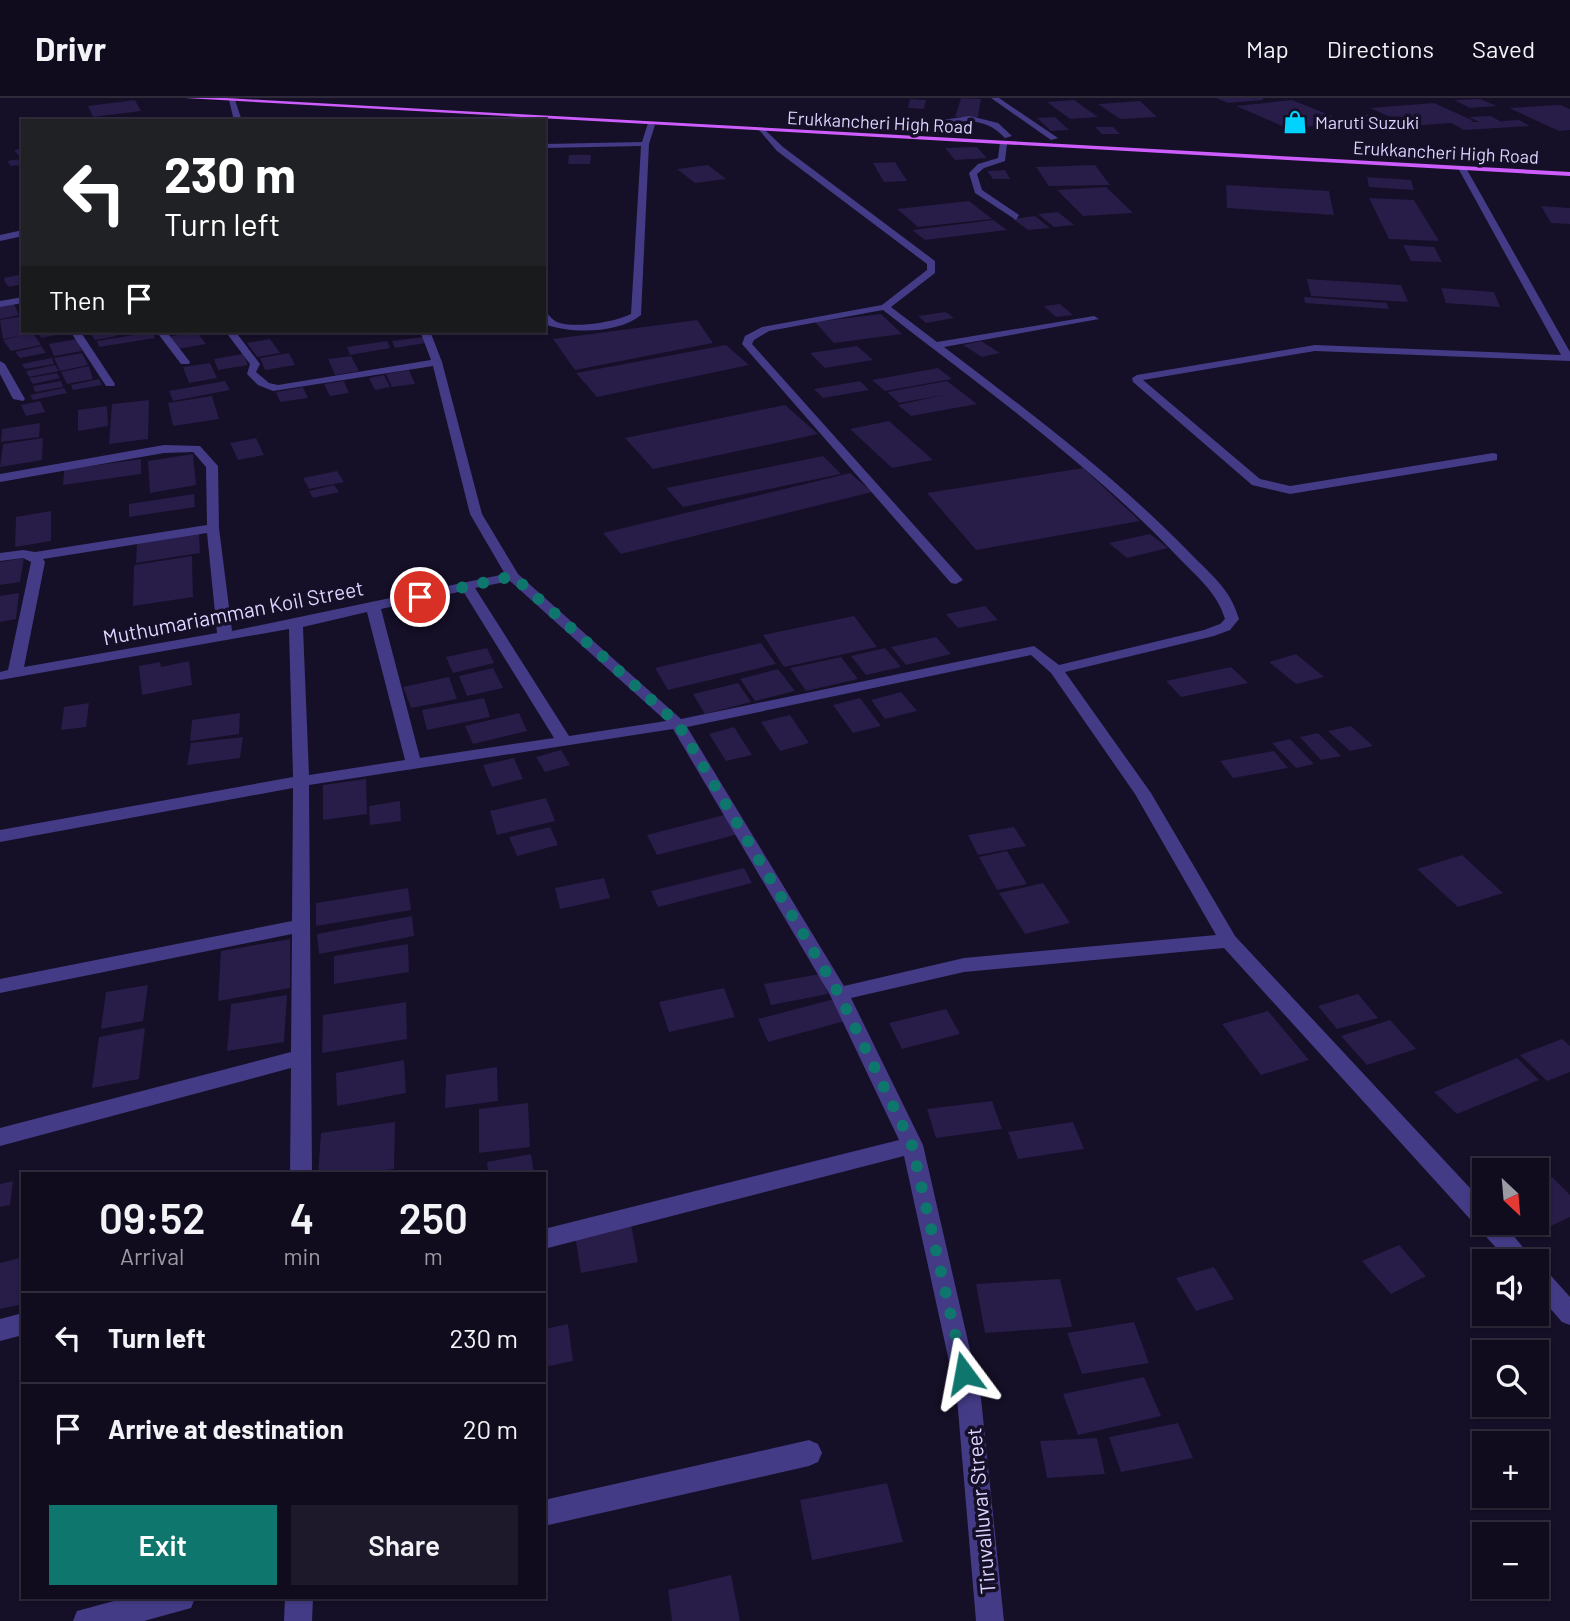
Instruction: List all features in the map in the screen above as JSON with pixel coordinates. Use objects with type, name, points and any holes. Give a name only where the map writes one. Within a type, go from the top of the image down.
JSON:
[{"type":"main road","name":"Erukkancheri High Road","points":[[188,98],[545,119]]},
{"type":"main road","points":[[281,98],[1570,166]]},
{"type":"main road","points":[[578,121],[587,114]]},
{"type":"main road","name":"Erukkancheri High Road","points":[[546,119],[1570,174]]},
{"type":"street","points":[[994,98],[1054,138]]},
{"type":"street","points":[[232,100],[237,119]]},
{"type":"street","points":[[937,132],[945,122],[976,119],[997,124],[1009,136]]},
{"type":"street","points":[[546,317],[551,323],[565,327],[622,322],[636,315],[645,145],[651,125]]},
{"type":"street","points":[[762,132],[779,149],[932,263],[932,271],[885,307],[766,329],[748,338],[747,344],[956,580]]},
{"type":"street","points":[[1003,144],[1002,159],[981,166],[973,173],[978,191],[1016,217]]},
{"type":"street","points":[[546,146],[645,145]]},
{"type":"street","points":[[1462,168],[1568,358],[1315,348],[1137,378],[1138,382],[1256,482],[1276,489],[1290,490],[1493,457]]},
{"type":"street","points":[[0,238],[21,233]]},
{"type":"street","points":[[0,304],[21,300]]},
{"type":"street","points":[[885,307],[938,345],[1082,459],[1154,524],[1226,599],[1231,610],[1232,619],[1225,627],[1209,633],[1056,670]]},
{"type":"street","points":[[938,345],[1094,319]]},
{"type":"street","points":[[76,333],[110,384]]},
{"type":"street","points":[[163,333],[185,362]]},
{"type":"street","points":[[232,333],[255,364],[251,372],[262,386],[268,388],[438,362]]},
{"type":"street","name":"Tiruvalluvar Street","points":[[426,333],[438,362],[476,514],[513,576],[678,724],[839,994],[912,1145],[969,1398],[990,1621]]},
{"type":"street","points":[[0,364],[19,399]]},
{"type":"street","points":[[0,478],[164,449],[197,448],[212,466],[214,528],[225,637]]},
{"type":"street","points":[[0,557],[23,554],[35,556],[214,528]]},
{"type":"street","points":[[7,674],[32,593],[38,562],[35,556]]},
{"type":"street","name":"Muthumariamman Koil Street","points":[[7,674],[296,624],[513,576]]},
{"type":"street","points":[[467,586],[564,741]]},
{"type":"street","points":[[373,607],[414,764]]},
{"type":"street","points":[[296,624],[301,780],[301,1172]]},
{"type":"street","points":[[0,836],[301,780],[678,724],[1034,650],[1056,670],[1143,793],[1228,941],[1472,1205]]},
{"type":"street","points":[[0,986],[302,925]]},
{"type":"street","points":[[839,994],[964,965],[1228,941]]},
{"type":"street","points":[[0,1137],[301,1057]]},
{"type":"street","points":[[546,1238],[912,1145]]},
{"type":"street","points":[[1549,1290],[1570,1314]]},
{"type":"street","points":[[0,1330],[21,1325]]},
{"type":"street","points":[[546,1513],[809,1453]]},
{"type":"street","points":[[87,1621],[177,1599]]},
{"type":"street","points":[[298,1621],[299,1599]]},
{"type":"building","points":[[961,98],[981,99],[978,117],[955,117]]},
{"type":"building","points":[[1216,98],[1263,98],[1263,100],[1228,103]]},
{"type":"building","points":[[910,99],[926,100],[924,109],[908,108]]},
{"type":"building","points":[[1480,99],[1497,106],[1470,108],[1454,100]]},
{"type":"building","points":[[135,100],[141,111],[93,117],[88,106]]},
{"type":"building","points":[[1074,100],[1098,117],[1070,119],[1047,102]]},
{"type":"building","points":[[1292,100],[1347,122],[1289,129],[1236,106]]},
{"type":"building","points":[[1140,101],[1157,117],[1120,119],[1098,104]]},
{"type":"building","points":[[1434,103],[1474,121],[1469,122],[1479,122],[1469,117],[1491,116],[1507,125],[1501,121],[1519,120],[1530,126],[1464,130],[1451,123],[1410,126],[1370,108]]},
{"type":"building","points":[[1560,105],[1570,109],[1570,130],[1559,131],[1509,108]]},
{"type":"building","points":[[1374,114],[1405,127],[1383,129],[1352,116]]},
{"type":"building","points":[[1055,117],[1069,130],[1051,131],[1037,118]]},
{"type":"building","points":[[1095,127],[1113,127],[1120,134],[1102,134]]},
{"type":"building","points":[[977,147],[987,158],[955,160],[945,148]]},
{"type":"building","points":[[21,148],[21,159],[14,150]]},
{"type":"building","points":[[569,155],[591,155],[590,164],[568,164]]},
{"type":"building","points":[[21,159],[21,165],[11,166],[7,161]]},
{"type":"building","points":[[895,162],[907,181],[884,182],[873,163]]},
{"type":"building","points":[[708,165],[726,179],[695,183],[677,169]]},
{"type":"building","points":[[1095,165],[1110,185],[1049,186],[1036,167]]},
{"type":"building","points":[[1005,170],[1010,179],[993,179],[987,171]]},
{"type":"building","points":[[1367,177],[1411,180],[1414,190],[1369,187]]},
{"type":"building","points":[[1226,185],[1329,191],[1334,215],[1227,208]]},
{"type":"building","points":[[1106,187],[1133,213],[1083,216],[1057,190]]},
{"type":"building","points":[[1369,198],[1414,200],[1439,241],[1389,239]]},
{"type":"building","points":[[969,201],[992,219],[918,227],[897,209]]},
{"type":"building","points":[[1541,206],[1570,208],[1570,224],[1551,223]]},
{"type":"building","points":[[1058,212],[1074,225],[1054,227],[1038,214]]},
{"type":"building","points":[[1035,216],[1050,228],[1028,230],[1013,219]]},
{"type":"building","points":[[993,220],[1007,230],[925,240],[912,230]]},
{"type":"building","points":[[1403,245],[1434,247],[1442,262],[1411,261]]},
{"type":"building","points":[[21,274],[21,284],[9,287],[4,278]]},
{"type":"building","points":[[1307,279],[1401,285],[1408,302],[1311,296]]},
{"type":"building","points":[[1441,288],[1494,292],[1500,307],[1446,303]]},
{"type":"building","points":[[1304,297],[1387,303],[1389,309],[1305,303]]},
{"type":"building","points":[[14,304],[19,315],[0,319],[0,306]]},
{"type":"building","points":[[1060,304],[1073,315],[1056,317],[1044,306]]},
{"type":"building","points":[[946,312],[954,318],[926,323],[918,316]]},
{"type":"building","points":[[881,314],[902,334],[834,343],[815,322]]},
{"type":"building","points":[[21,316],[21,333],[33,333],[41,345],[11,351],[3,340],[19,336],[3,339],[0,320]]},
{"type":"building","points":[[697,320],[713,343],[575,370],[553,339]]},
{"type":"building","points":[[38,333],[67,333],[41,338]]},
{"type":"building","points":[[90,333],[115,333],[117,336],[95,340]]},
{"type":"building","points":[[146,333],[152,333],[155,338],[99,347],[97,341]]},
{"type":"building","points":[[198,333],[206,344],[178,349],[169,337]]},
{"type":"building","points":[[423,337],[426,343],[395,348],[392,341]]},
{"type":"building","points":[[77,339],[82,351],[54,356],[49,344]]},
{"type":"building","points":[[270,339],[280,353],[257,357],[247,343]]},
{"type":"building","points":[[387,341],[390,348],[350,355],[347,347]]},
{"type":"building","points":[[981,341],[1000,353],[982,357],[963,345]]},
{"type":"building","points":[[726,345],[749,365],[597,397],[576,373]]},
{"type":"building","points":[[41,346],[46,353],[20,358],[15,352]]},
{"type":"building","points":[[857,346],[873,360],[825,368],[810,353]]},
{"type":"building","points":[[82,353],[88,365],[60,371],[54,358]]},
{"type":"building","points":[[289,353],[295,365],[265,370],[260,358]]},
{"type":"building","points":[[243,354],[248,365],[218,370],[214,359]]},
{"type":"building","points":[[351,356],[359,371],[335,375],[328,359]]},
{"type":"building","points":[[52,358],[54,364],[25,369],[22,364]]},
{"type":"building","points":[[210,363],[217,378],[189,383],[183,367]]},
{"type":"building","points":[[55,365],[59,371],[29,377],[26,371]]},
{"type":"building","points":[[89,366],[93,379],[67,384],[61,372]]},
{"type":"building","points":[[938,368],[952,379],[885,391],[872,380]]},
{"type":"building","points":[[409,370],[415,384],[392,387],[386,374]]},
{"type":"building","points":[[57,373],[60,378],[33,384],[29,378]]},
{"type":"building","points":[[384,375],[390,387],[375,390],[369,378]]},
{"type":"building","points":[[99,379],[102,385],[73,390],[71,385]]},
{"type":"building","points":[[61,381],[63,387],[35,392],[33,386]]},
{"type":"building","points":[[225,381],[230,390],[173,401],[169,391]]},
{"type":"building","points":[[344,381],[349,393],[330,396],[324,384]]},
{"type":"building","points":[[860,381],[869,390],[823,398],[814,389]]},
{"type":"building","points":[[947,381],[977,404],[911,416],[898,405],[943,395],[899,403],[887,392]]},
{"type":"building","points":[[303,387],[308,398],[280,402],[276,392]]},
{"type":"building","points":[[64,388],[67,393],[33,400],[30,395]]},
{"type":"building","points":[[212,396],[219,419],[173,426],[168,403]]},
{"type":"building","points":[[149,400],[148,439],[109,444],[112,404]]},
{"type":"building","points":[[40,401],[45,412],[26,416],[21,405]]},
{"type":"building","points":[[785,405],[818,434],[653,469],[625,438]]},
{"type":"building","points":[[107,406],[108,426],[78,431],[78,410]]},
{"type":"building","points":[[889,421],[933,460],[892,468],[850,429]]},
{"type":"building","points":[[40,423],[39,437],[1,442],[2,429]]},
{"type":"building","points":[[43,438],[42,460],[0,467],[3,444]]},
{"type":"building","points":[[256,438],[264,455],[238,460],[230,443]]},
{"type":"building","points":[[193,454],[196,485],[150,493],[148,461]]},
{"type":"building","points":[[823,456],[841,474],[683,507],[666,488]]},
{"type":"building","points":[[141,459],[141,474],[63,485],[64,470]]},
{"type":"building","points":[[1083,468],[1140,521],[976,550],[927,493]]},
{"type":"building","points":[[337,471],[344,482],[309,489],[303,478]]},
{"type":"building","points":[[850,473],[872,492],[621,554],[603,533]]},
{"type":"building","points":[[334,485],[339,492],[313,498],[309,491]]},
{"type":"building","points":[[194,494],[195,507],[129,517],[129,504]]},
{"type":"building","points":[[51,511],[51,541],[15,547],[16,517]]},
{"type":"building","points":[[199,533],[200,553],[136,563],[137,542]]},
{"type":"building","points":[[1150,534],[1168,548],[1127,558],[1109,543]]},
{"type":"building","points":[[192,556],[193,597],[133,606],[134,565]]},
{"type":"building","points":[[24,558],[20,582],[0,585],[0,562]]},
{"type":"building","points":[[19,593],[16,619],[0,622],[0,596]]},
{"type":"building","points":[[985,606],[998,620],[958,628],[946,614]]},
{"type":"building","points":[[854,616],[877,647],[784,667],[763,635]]},
{"type":"building","points":[[936,637],[951,654],[906,665],[891,647]]},
{"type":"building","points":[[761,643],[776,664],[668,690],[655,668]]},
{"type":"building","points":[[487,648],[494,663],[453,673],[446,657]]},
{"type":"building","points":[[885,648],[901,667],[866,675],[851,656]]},
{"type":"building","points":[[1296,654],[1324,677],[1296,684],[1269,662]]},
{"type":"building","points":[[841,657],[858,679],[806,691],[790,668]]},
{"type":"building","points":[[189,661],[192,685],[142,695],[139,666],[160,662],[161,667]]},
{"type":"building","points":[[1231,667],[1248,683],[1181,697],[1166,681]]},
{"type":"building","points":[[493,668],[503,688],[467,696],[459,676]]},
{"type":"building","points":[[778,669],[795,691],[755,701],[740,679]]},
{"type":"building","points":[[449,677],[457,699],[411,708],[403,687]]},
{"type":"building","points":[[738,683],[751,702],[705,714],[693,694]]},
{"type":"building","points":[[901,692],[917,711],[885,719],[871,700]]},
{"type":"building","points":[[484,698],[490,717],[427,730],[422,710]]},
{"type":"building","points":[[860,698],[881,726],[853,733],[833,705]]},
{"type":"building","points":[[89,703],[86,727],[61,730],[64,707]]},
{"type":"building","points":[[240,713],[239,734],[190,741],[192,720]]},
{"type":"building","points":[[519,713],[527,731],[473,744],[465,726]]},
{"type":"building","points":[[790,715],[809,743],[780,751],[761,722]]},
{"type":"building","points":[[1351,726],[1373,746],[1350,751],[1328,731]]},
{"type":"building","points":[[734,727],[752,755],[726,761],[709,734]]},
{"type":"building","points":[[1318,733],[1341,756],[1321,760],[1300,737]]},
{"type":"building","points":[[243,737],[240,758],[187,765],[191,743]]},
{"type":"building","points":[[1290,739],[1314,764],[1296,768],[1272,743]]},
{"type":"building","points":[[561,750],[570,765],[545,772],[536,757]]},
{"type":"building","points":[[1274,751],[1288,768],[1233,778],[1220,761]]},
{"type":"building","points":[[514,758],[523,779],[492,787],[483,765]]},
{"type":"building","points":[[366,779],[367,814],[323,820],[323,785]]},
{"type":"building","points":[[546,798],[555,821],[497,835],[490,811]]},
{"type":"building","points":[[400,801],[401,821],[370,825],[369,806]]},
{"type":"building","points":[[728,814],[739,834],[657,855],[647,835]]},
{"type":"building","points":[[550,827],[558,845],[517,856],[509,837]]},
{"type":"building","points":[[1014,827],[1026,846],[978,855],[968,835]]},
{"type":"building","points":[[1007,851],[1027,884],[997,890],[979,857]]},
{"type":"building","points":[[1462,855],[1503,893],[1458,907],[1417,869]]},
{"type":"building","points":[[744,868],[752,883],[658,907],[651,891]]},
{"type":"building","points":[[604,878],[610,898],[560,909],[555,888]]},
{"type":"building","points":[[1043,883],[1070,923],[1025,934],[999,893]]},
{"type":"building","points":[[408,888],[411,910],[316,926],[316,903]]},
{"type":"building","points":[[412,916],[414,936],[319,954],[317,934]]},
{"type":"building","points":[[290,939],[290,988],[218,1001],[221,951]]},
{"type":"building","points":[[408,944],[409,972],[334,984],[334,956]]},
{"type":"building","points":[[820,974],[828,994],[771,1005],[764,984]]},
{"type":"building","points":[[148,985],[143,1021],[101,1029],[106,992]]},
{"type":"building","points":[[724,988],[735,1017],[669,1032],[659,1002]]},
{"type":"building","points":[[1358,994],[1378,1018],[1337,1029],[1318,1006]]},
{"type":"building","points":[[287,995],[284,1042],[227,1051],[231,1004]]},
{"type":"building","points":[[834,999],[845,1021],[768,1042],[758,1019]]},
{"type":"building","points":[[406,1002],[407,1039],[322,1053],[323,1015]]},
{"type":"building","points":[[946,1009],[960,1034],[902,1049],[889,1023]]},
{"type":"building","points":[[1268,1011],[1309,1060],[1261,1075],[1222,1024]]},
{"type":"building","points":[[1390,1020],[1416,1049],[1367,1065],[1341,1036]]},
{"type":"building","points":[[145,1028],[139,1079],[92,1088],[99,1037]]},
{"type":"building","points":[[1562,1039],[1570,1046],[1570,1072],[1547,1081],[1520,1055]]},
{"type":"building","points":[[1517,1058],[1539,1080],[1457,1114],[1434,1092]]},
{"type":"building","points":[[404,1060],[406,1093],[337,1106],[336,1073]]},
{"type":"building","points":[[497,1067],[498,1101],[445,1108],[446,1075]]},
{"type":"building","points":[[992,1101],[1002,1129],[936,1138],[927,1109]]},
{"type":"building","points":[[528,1103],[530,1147],[479,1153],[479,1109]]},
{"type":"building","points":[[395,1122],[394,1169],[318,1172],[321,1133]]},
{"type":"building","points":[[1073,1122],[1084,1149],[1018,1159],[1008,1132]]},
{"type":"building","points":[[531,1154],[534,1172],[488,1172],[487,1162]]},
{"type":"building","points":[[1552,1177],[1570,1195],[1570,1217],[1549,1227],[1549,1178]]},
{"type":"building","points":[[13,1181],[10,1205],[0,1207],[0,1184]]},
{"type":"building","points":[[631,1224],[638,1262],[581,1273],[575,1235]]},
{"type":"building","points":[[1399,1245],[1426,1276],[1391,1294],[1362,1261]]},
{"type":"building","points":[[21,1258],[21,1304],[0,1309],[0,1263]]},
{"type":"building","points":[[1214,1267],[1234,1299],[1196,1311],[1176,1278]]},
{"type":"building","points":[[1060,1279],[1072,1327],[985,1333],[976,1284]]},
{"type":"building","points":[[1134,1322],[1149,1363],[1082,1374],[1067,1333]]},
{"type":"building","points":[[568,1324],[573,1361],[546,1367],[546,1329]]},
{"type":"building","points":[[1144,1377],[1161,1416],[1078,1435],[1063,1394]]},
{"type":"building","points":[[1178,1423],[1193,1458],[1121,1472],[1109,1437]]},
{"type":"building","points":[[1097,1438],[1105,1474],[1047,1478],[1040,1441]]},
{"type":"building","points":[[887,1483],[903,1542],[812,1560],[800,1500]]},
{"type":"building","points":[[731,1575],[740,1621],[672,1621],[668,1590]]},
{"type":"place","name":"Maruti Suzuki","points":[[1295,122]]},
{"type":"route","points":[[420,597],[513,576],[678,724],[839,994],[912,1145],[964,1373]]}]
